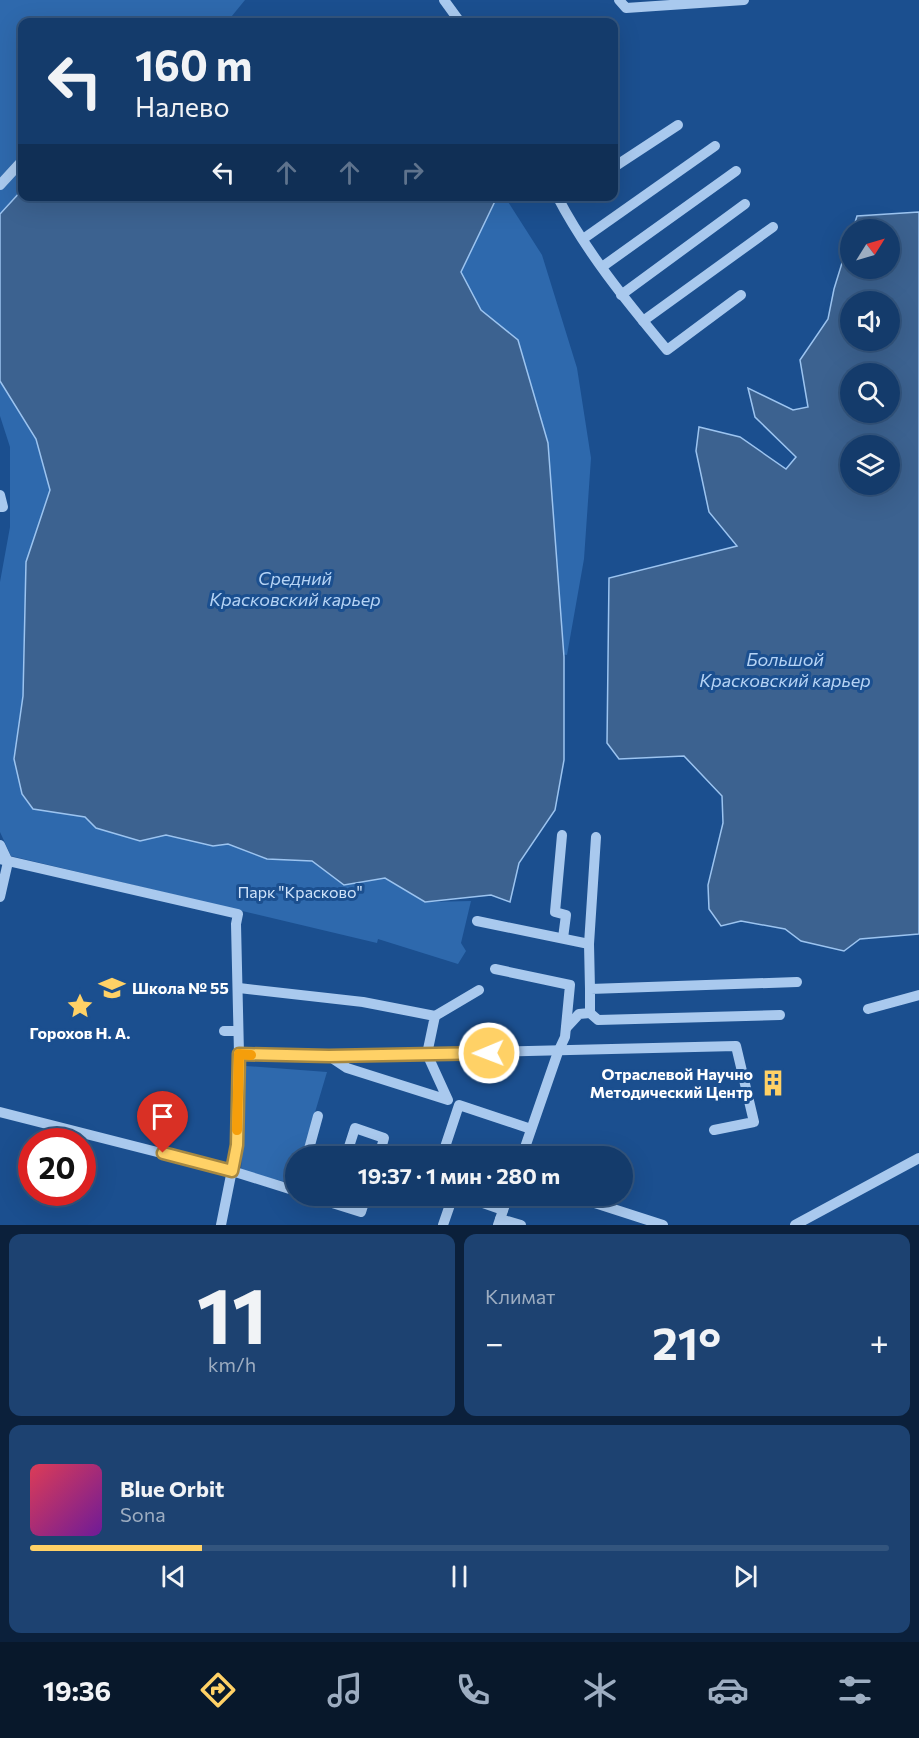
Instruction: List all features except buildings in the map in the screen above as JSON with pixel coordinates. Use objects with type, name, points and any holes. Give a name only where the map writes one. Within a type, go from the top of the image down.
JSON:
[{"type":"street","points":[[444,0],[457,18]]},
{"type":"street","points":[[619,0],[626,8],[744,0]]},
{"type":"street","points":[[618,164],[678,125]]},
{"type":"street","points":[[583,239],[715,146]]},
{"type":"street","points":[[0,184],[18,166]]},
{"type":"street","points":[[602,267],[736,171]]},
{"type":"street","points":[[564,201],[583,239],[602,267],[667,350],[741,295]]},
{"type":"street","points":[[621,294],[745,204]]},
{"type":"street","points":[[643,321],[773,227]]},
{"type":"street","points":[[0,495],[3,507],[0,507]]},
{"type":"street","points":[[562,835],[555,912],[566,915],[563,939]]},
{"type":"street","points":[[590,1014],[589,944],[596,837]]},
{"type":"street","points":[[0,845],[4,860],[0,897]]},
{"type":"street","points":[[4,860],[238,914],[237,1145],[221,1225]]},
{"type":"street","points":[[477,921],[589,944]]},
{"type":"street","points":[[224,934],[237,936]]},
{"type":"street","points":[[495,969],[570,985],[565,1037],[525,1146]]},
{"type":"street","points":[[590,990],[798,982]]},
{"type":"street","points":[[239,988],[363,1002],[435,1016],[479,990]]},
{"type":"street","points":[[868,1009],[919,995]]},
{"type":"street","points":[[566,1028],[579,1014],[590,1014],[598,1020],[780,1015]]},
{"type":"street","points":[[329,1056],[347,1068],[448,1100],[427,1054],[435,1016]]},
{"type":"street","points":[[224,1030],[238,1031]]},
{"type":"street","points":[[239,1054],[329,1056],[736,1046],[754,1122],[714,1130]]},
{"type":"street","points":[[445,1146],[459,1104],[531,1129]]},
{"type":"street","points":[[0,1112],[232,1171],[285,1188]]},
{"type":"street","points":[[310,1146],[318,1116]]},
{"type":"street","points":[[349,1146],[355,1128],[384,1138],[382,1146]]},
{"type":"street","points":[[795,1225],[919,1158]]},
{"type":"street","points":[[348,1206],[361,1212],[363,1206]]},
{"type":"street","points":[[443,1225],[450,1206]]},
{"type":"street","points":[[480,1206],[501,1218],[521,1225]]},
{"type":"street","points":[[596,1206],[629,1220],[663,1225]]},
{"type":"green space","points":[[0,0],[245,0],[230,18],[18,18],[18,194],[0,214]]},
{"type":"green space","points":[[494,201],[508,201],[542,255],[577,368],[591,458],[584,559],[567,655],[561,654],[479,312],[456,275]]},
{"type":"green space","name":"Парк \"Красково\"","points":[[0,381],[36,439],[50,490],[26,562],[23,696],[14,759],[22,793],[33,808],[86,817],[96,828],[140,841],[166,835],[213,846],[228,844],[267,859],[312,861],[344,885],[385,878],[425,902],[471,901],[461,943],[466,951],[458,964],[378,939],[377,943],[11,856],[0,832],[0,582],[10,527],[10,447],[0,416]]},
{"type":"green space","points":[[246,1066],[327,1072],[305,1146],[285,1146],[285,1182],[241,1171]]},
{"type":"water","name":"Средний Красковский карьер","points":[[18,194],[18,201],[495,201],[461,272],[481,310],[518,340],[548,443],[564,657],[564,760],[555,810],[519,863],[510,902],[491,895],[425,902],[385,878],[344,885],[312,861],[267,859],[228,844],[213,846],[166,835],[140,841],[96,828],[85,817],[33,809],[22,794],[14,759],[23,696],[26,562],[50,490],[36,439],[0,381],[0,214]]},
{"type":"water","name":"Большой Красковский карьер","points":[[919,212],[919,934],[860,939],[844,951],[801,941],[785,929],[741,921],[721,926],[709,909],[708,885],[723,823],[722,796],[684,756],[619,759],[607,743],[609,578],[737,546],[709,512],[696,451],[699,427],[740,437],[786,469],[796,457],[755,417],[748,388],[793,410],[808,407],[800,360],[828,319],[840,270],[840,279],[900,279],[900,219],[856,219],[857,216]]},
{"type":"slow traffic","points":[[237,1130],[239,1054],[251,1055]]},
{"type":"place","name":"Школа № 55","points":[[112,988]]},
{"type":"place","name":"Горохов Н. А.","points":[[80,1006]]},
{"type":"place","name":"Отраслевой Научно Методический Центр","points":[[773,1083]]},
{"type":"route","points":[[163,1153],[232,1171],[237,1145],[239,1054],[329,1056],[489,1053]]}]
